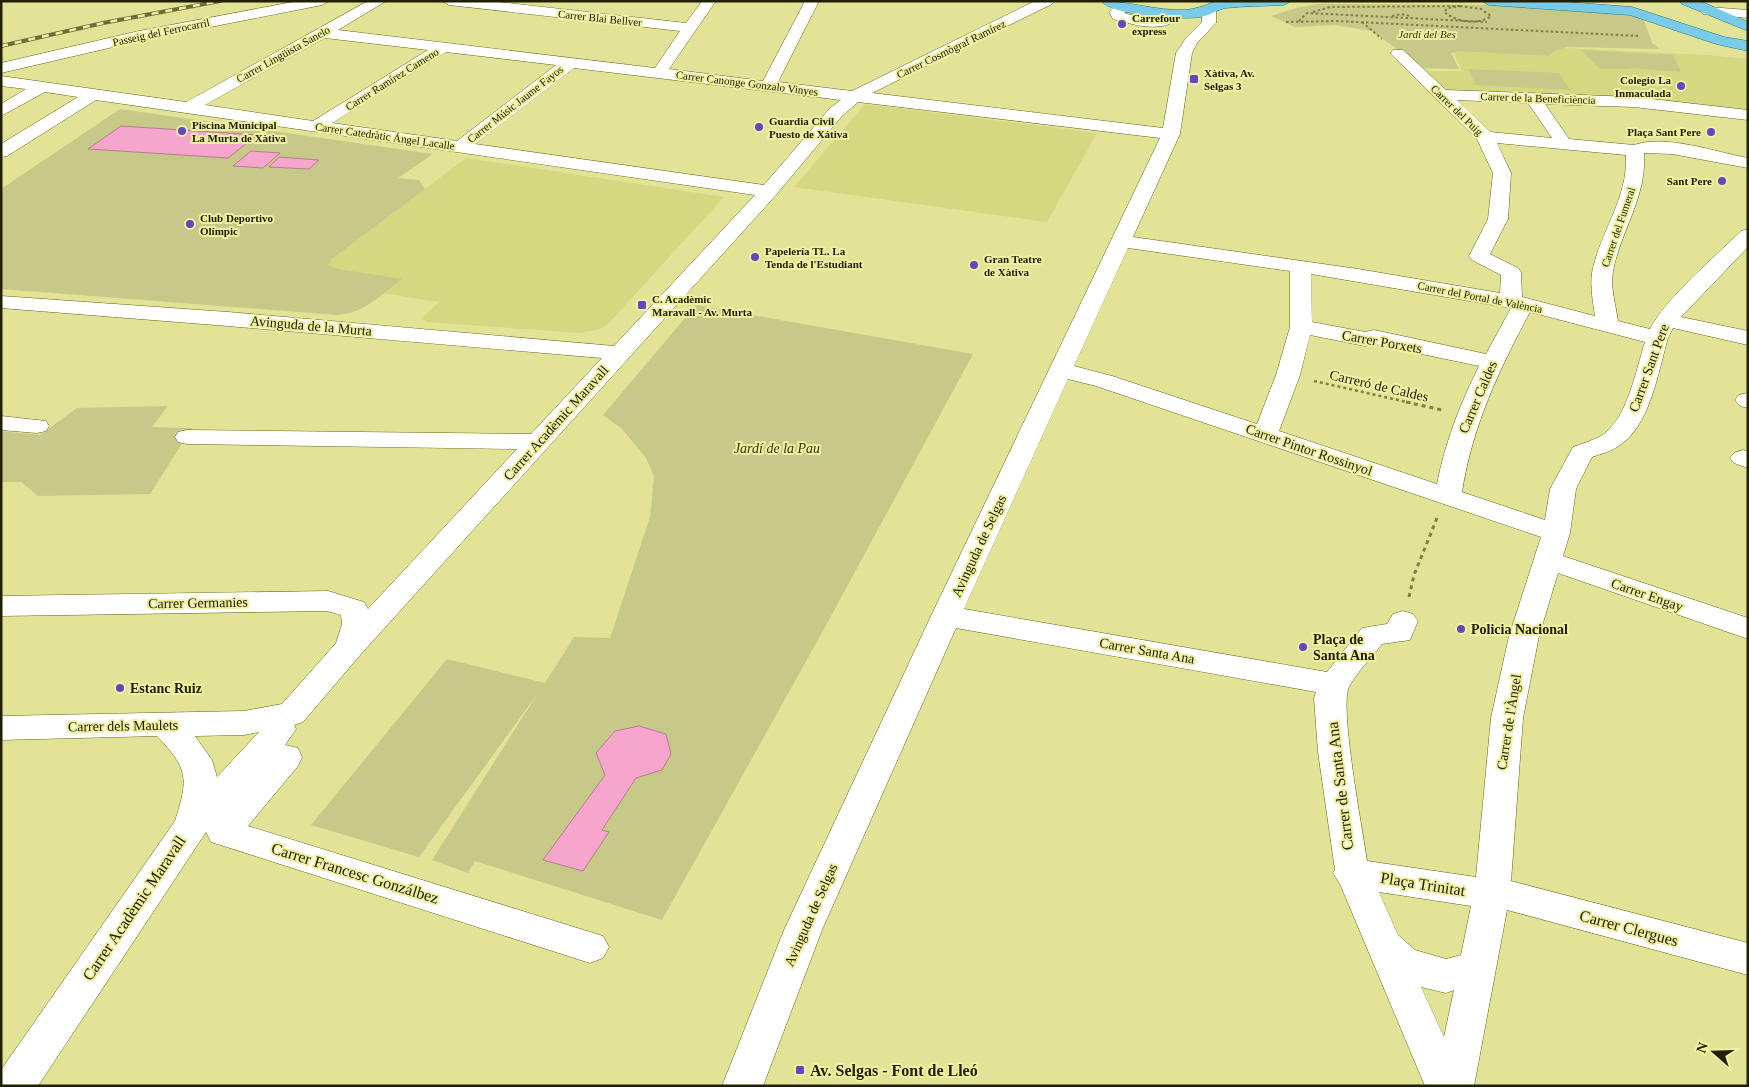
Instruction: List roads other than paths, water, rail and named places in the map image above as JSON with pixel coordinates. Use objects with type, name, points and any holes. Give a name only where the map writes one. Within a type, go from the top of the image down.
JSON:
[{"type":"main road","points":[[1092,1],[1116,5]]},
{"type":"main road","points":[[1175,14],[1218,5],[1284,1]]},
{"type":"main road","points":[[1489,1],[1608,5],[1642,13],[1721,41],[1748,46]]},
{"type":"main road","points":[[1687,1],[1748,28]]},
{"type":"street","name":"Passeig del Ferrocarril","points":[[1,68],[139,36],[322,1]]},
{"type":"street","name":"Carrer Lingüista Sanelo","points":[[188,108],[379,1]]},
{"type":"street","name":"Carrer Blai Bellver","points":[[449,1],[690,28]]},
{"type":"street","points":[[578,16],[593,1]]},
{"type":"street","points":[[659,73],[709,1]]},
{"type":"street","points":[[768,86],[812,1]]},
{"type":"street","name":"Carrer Cosmògraf Ramírez","points":[[855,96],[1022,7],[1047,1]]},
{"type":"street","points":[[1116,5],[1118,16],[1158,23],[1167,21],[1175,14]]},
{"type":"street","name":"Avinguda de Selgas","points":[[742,1086],[803,930],[946,616],[1171,134],[1184,52],[1191,41],[1209,23],[1218,5]]},
{"type":"street","points":[[1708,11],[1748,14]]},
{"type":"street","name":"Carrer Canonge Gonzalo Vinyes","points":[[322,32],[1171,134]]},
{"type":"street","name":"Carrer Ramírez Cameno","points":[[316,126],[444,47]]},
{"type":"street","name":"Carrer del Puig","points":[[1398,53],[1487,137],[1502,172],[1503,180],[1498,219],[1479,256],[1510,272],[1518,303]]},
{"type":"street","name":"Carrer Músic Jaume Fayos","points":[[460,147],[570,62]]},
{"type":"street","name":"Carrer Catedràtic Ángel Lacalle","points":[[1,81],[769,191]]},
{"type":"street","points":[[1,111],[42,87]]},
{"type":"street","points":[[1,152],[94,94]]},
{"type":"street","name":"Carrer de la Beneficiència","points":[[1442,94],[1634,102],[1653,105]]},
{"type":"street","name":"Carrer Acadèmic Maravall","points":[[14,1086],[191,825],[260,754],[350,646],[769,191],[836,112],[855,96]]},
{"type":"street","points":[[1532,97],[1561,138]]},
{"type":"street","points":[[1672,148],[1653,105],[1748,115]]},
{"type":"street","points":[[1487,137],[1635,154],[1639,146],[1672,148],[1748,163]]},
{"type":"street","name":"Carrer del Fumeral","points":[[1607,324],[1603,271],[1629,202],[1635,154]]},
{"type":"street","name":"Carrer del Portal de València","points":[[1122,241],[1358,275],[1518,303],[1607,324],[1748,338]]},
{"type":"street","name":"Carrer Sant Pere","points":[[1551,547],[1563,489],[1582,452],[1613,439],[1631,418],[1662,329],[1745,241]]},
{"type":"street","points":[[1265,435],[1288,375],[1301,327],[1300,268]]},
{"type":"street","name":"Avinguda de la Murta","points":[[1,302],[228,318],[620,353]]},
{"type":"street","name":"Carrer Caldes","points":[[1448,496],[1451,472],[1467,416],[1518,303]]},
{"type":"street","name":"Carrer Porxets","points":[[1301,327],[1366,339],[1374,337],[1492,362]]},
{"type":"street","name":"Carrer Pintor Rossinyol","points":[[1062,370],[1104,381],[1448,496],[1551,547]]},
{"type":"street","points":[[1,423],[37,426]]},
{"type":"street","points":[[187,437],[539,442]]},
{"type":"street","name":"Carrer Engay","points":[[1551,547],[1748,630]]},
{"type":"street","name":"Carrer de l'Àngel","points":[[1454,1086],[1478,966],[1502,891],[1501,772],[1507,718],[1524,636],[1551,547]]},
{"type":"street","name":"Carrer Germanies","points":[[1,606],[328,601],[354,609],[357,624],[350,646]]},
{"type":"street","name":"Carrer Santa Ana","points":[[946,616],[1332,691]]},
{"type":"street","points":[[1332,691],[1373,636],[1399,633],[1403,622]]},
{"type":"street","name":"Carrer de Santa Ana","points":[[1332,691],[1338,790],[1352,873],[1446,1086]]},
{"type":"street","name":"Carrer dels Maulets","points":[[1,728],[244,723],[292,714]]},
{"type":"street","name":"Carrer Acadèmic Maravall","points":[[166,726],[192,752],[201,771],[201,794],[191,825]]},
{"type":"street","name":"Carrer Francesc Gonzálbez","points":[[275,755],[286,757],[223,832],[590,947]]},
{"type":"street","name":"Plaça Trinitat","points":[[1352,873],[1483,893],[1502,891]]},
{"type":"street","name":"Carrer Clergues","points":[[1502,891],[1748,958]]},
{"type":"street","points":[[1384,946],[1402,962],[1423,971],[1446,976],[1478,966]]},
{"type":"railway","points":[[1,46],[103,23],[220,1]]},
{"type":"place","name":"Carrefour express","points":[[1122,24]]},
{"type":"place","name":"Xàtiva, Av. Selgas 3","points":[[1194,79]]},
{"type":"place","name":"Colegio La Inmaculada","points":[[1681,86]]},
{"type":"place","name":"Guardia Civil Puesto de Xátiva","points":[[759,127]]},
{"type":"place","name":"Piscina Municipal La Murta de Xàtiva","points":[[182,131]]},
{"type":"place","name":"Plaça Sant Pere","points":[[1711,132]]},
{"type":"place","name":"Sant Pere","points":[[1722,181]]},
{"type":"place","name":"Club Deportivo Olímpic","points":[[190,224]]},
{"type":"place","name":"Papelería TL. La Tenda de l'Estudiant","points":[[755,257]]},
{"type":"place","name":"Gran Teatre de Xàtiva","points":[[974,265]]},
{"type":"place","name":"C. Acadèmic Maravall - Av. Murta","points":[[642,305]]},
{"type":"place","name":"Policia Nacional","points":[[1461,629]]},
{"type":"place","name":"Plaça de Santa Ana","points":[[1303,647]]},
{"type":"place","name":"Estanc Ruiz","points":[[120,688]]},
{"type":"place","name":"Av. Selgas - Font de Lleó","points":[[800,1070]]},
{"type":"park label","name":"Jardí del Bes","points":[[1427,34]]},
{"type":"park label","name":"Jardí de la Pau","points":[[777,448]]}]
